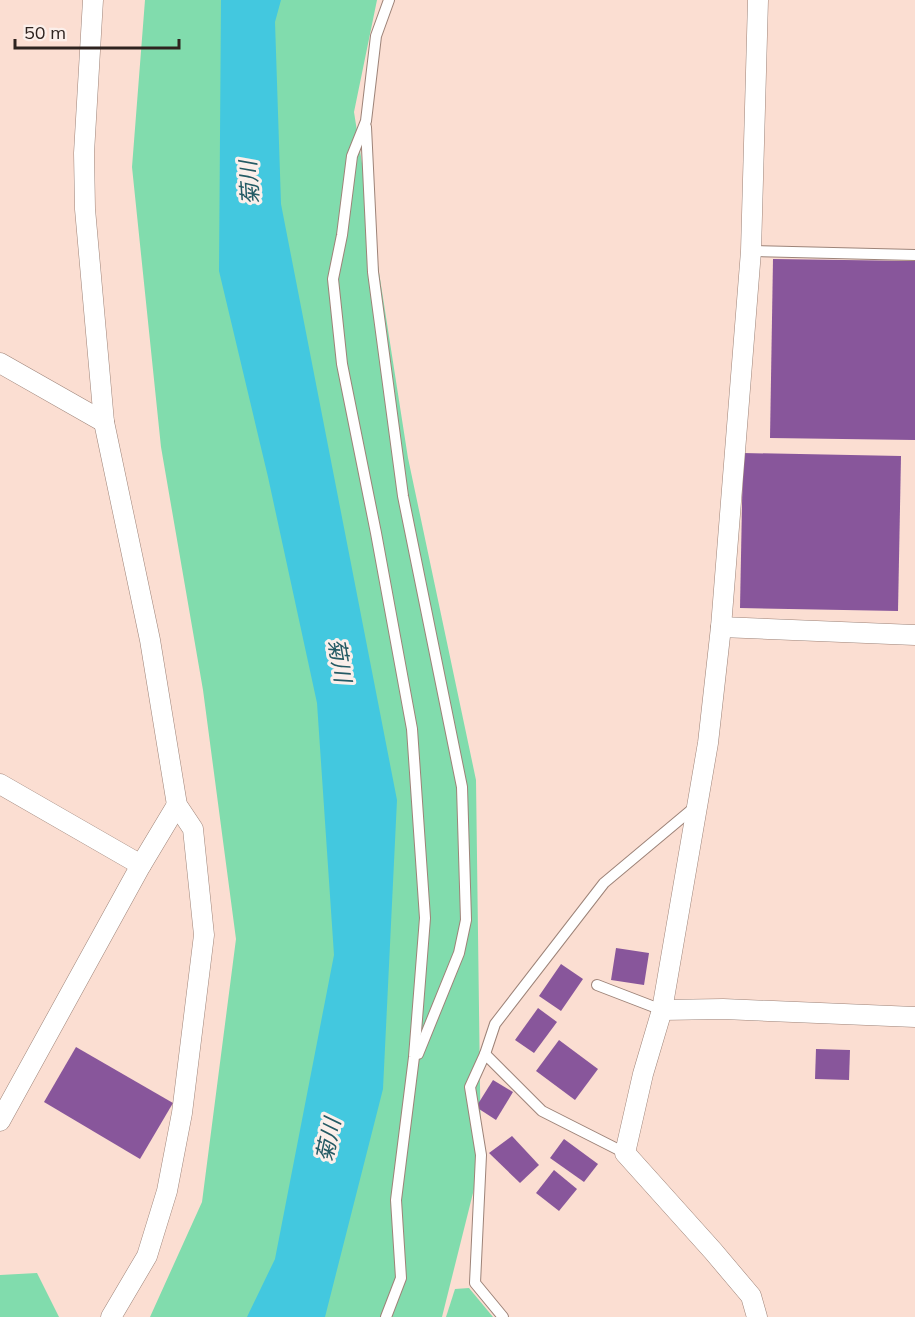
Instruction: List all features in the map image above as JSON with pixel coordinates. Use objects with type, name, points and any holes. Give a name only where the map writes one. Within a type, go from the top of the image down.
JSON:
[{"type":"street","points":[[93,0],[84,153],[85,209],[104,422],[150,640],[177,805],[193,829],[204,934],[182,1113],[167,1191],[147,1256],[111,1317]]},
{"type":"street","points":[[757,1317],[751,1296],[714,1251],[625,1153],[643,1074],[662,1010],[708,743],[721,627],[751,251],[758,0]]},
{"type":"street","points":[[0,363],[104,422]]},
{"type":"street","points":[[721,627],[915,634]]},
{"type":"street","points":[[0,784],[141,865]]},
{"type":"street","points":[[0,1120],[141,865],[177,805]]},
{"type":"street","points":[[662,1010],[723,1009],[915,1017]]},
{"type":"lane","points":[[388,0],[376,36],[366,122],[373,272],[403,496],[462,787],[466,920],[459,953],[413,1065]]},
{"type":"lane","points":[[366,122],[352,156],[342,235],[333,279],[342,364],[412,729],[424,918],[413,1065],[396,1200],[401,1278],[386,1317]]},
{"type":"lane","points":[[751,251],[915,255]]},
{"type":"lane","points":[[503,1317],[475,1283],[481,1155],[470,1087],[495,1024],[604,883],[699,804]]},
{"type":"lane","points":[[597,985],[662,1010]]},
{"type":"lane","points":[[485,1054],[542,1111],[625,1153]]},
{"type":"green space","points":[[145,0],[377,0],[354,112],[408,458],[476,780],[481,1161],[442,1317],[150,1317],[202,1202],[236,939],[203,690],[161,447],[132,167]]},
{"type":"green space","points":[[37,1273],[59,1317],[0,1317],[0,1275]]},
{"type":"green space","points":[[469,1288],[493,1317],[446,1317],[455,1289]]},
{"type":"water","name":"菊川","points":[[221,0],[281,0],[275,22],[281,204],[397,800],[383,1089],[325,1317],[247,1317],[275,1259],[334,955],[317,703],[268,477],[219,271]]},
{"type":"building","points":[[773,259],[915,261],[915,440],[770,438]]},
{"type":"building","points":[[743,453],[901,456],[898,611],[740,608]]},
{"type":"building","points":[[616,948],[649,953],[644,985],[611,980]]},
{"type":"building","points":[[561,964],[583,979],[561,1011],[539,996]]},
{"type":"building","points":[[538,1008],[557,1022],[534,1053],[515,1040]]},
{"type":"building","points":[[559,1040],[598,1069],[575,1100],[536,1071]]},
{"type":"building","points":[[76,1047],[173,1103],[140,1159],[44,1102]]},
{"type":"building","points":[[816,1049],[850,1050],[849,1080],[815,1079]]},
{"type":"building","points":[[493,1080],[513,1092],[496,1120],[476,1107]]},
{"type":"building","points":[[512,1136],[539,1165],[520,1183],[489,1153]]},
{"type":"building","points":[[564,1139],[598,1164],[584,1182],[550,1158]]},
{"type":"building","points":[[554,1170],[577,1189],[559,1211],[536,1193]]}]
